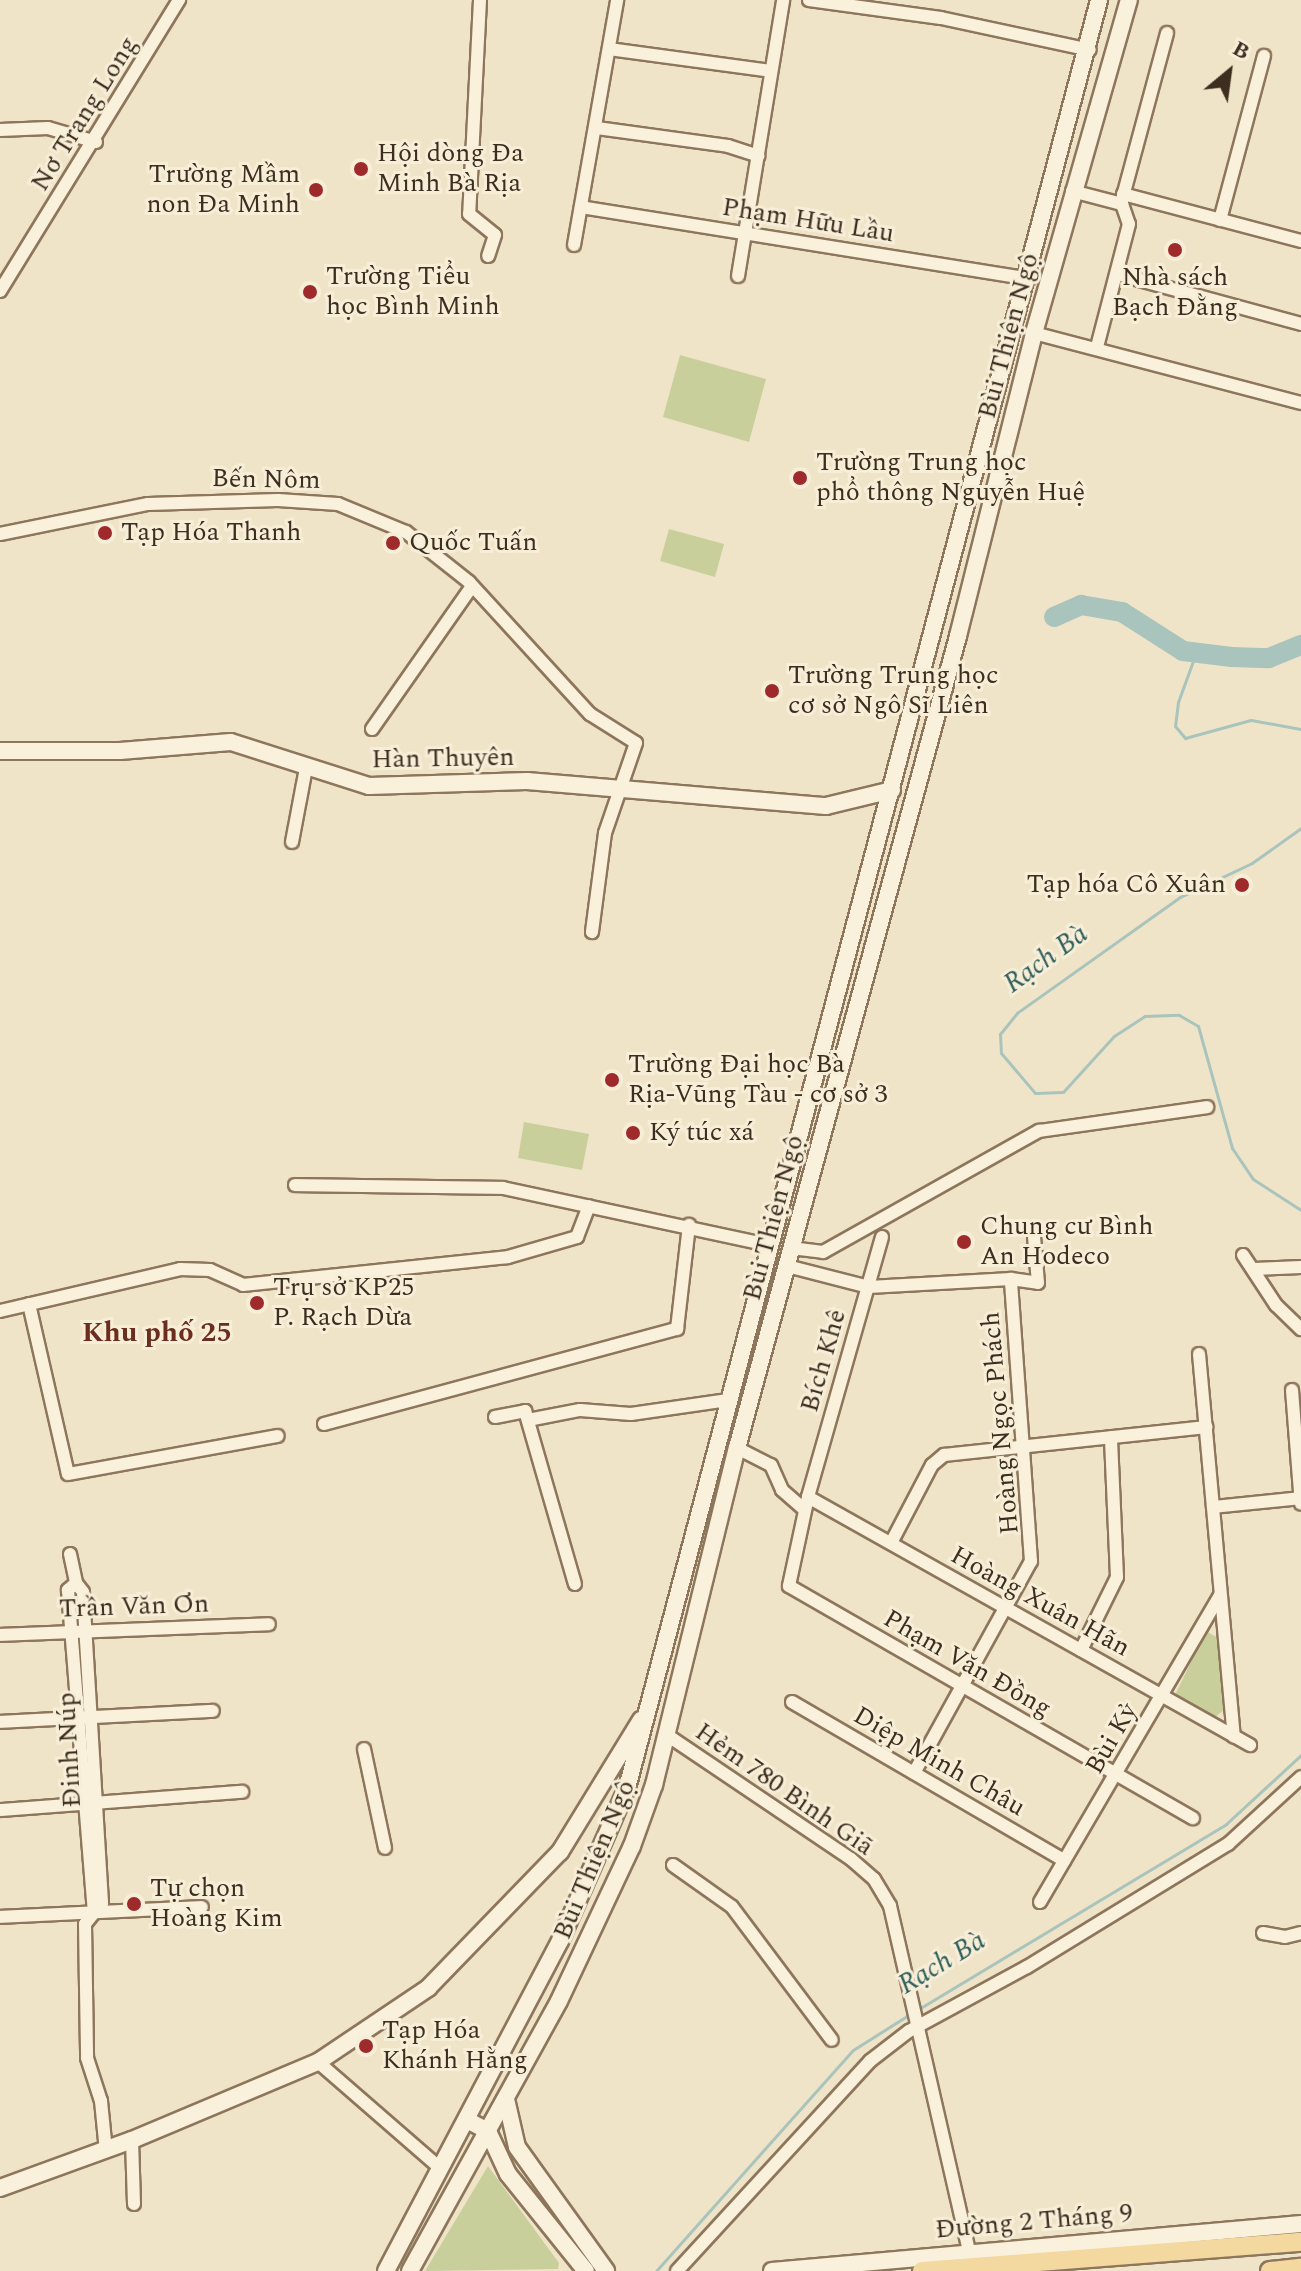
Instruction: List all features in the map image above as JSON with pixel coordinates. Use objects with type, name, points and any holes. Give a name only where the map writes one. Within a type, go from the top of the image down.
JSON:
[{"type":"main road","name":"Bùi Thiện Ngộ","points":[[386,2271],[484,2088],[597,1860],[627,1788],[954,547],[1090,50],[1099,0]]},
{"type":"main road","name":"Bùi Thiện Ngộ","points":[[410,2271],[506,2100],[632,1846],[667,1735],[737,1448],[1072,191],[1129,0]]},
{"type":"main road","points":[[1052,185],[1072,191]]},
{"type":"main road","points":[[954,547],[978,553]]},
{"type":"main road","name":"Hàn Thuyên","points":[[0,751],[120,751],[231,742],[369,786],[462,779],[826,806],[892,790]]},
{"type":"main road","points":[[877,845],[898,851]]},
{"type":"main road","points":[[768,1253],[787,1266]]},
{"type":"main road","name":"Bùi Thiện Ngộ","points":[[0,2188],[106,2151],[318,2062],[428,1988],[540,1876],[573,1834],[650,1705]]},
{"type":"main road","points":[[484,2088],[506,2100],[517,2147],[606,2271]]},
{"type":"main road","points":[[467,2120],[488,2131],[508,2174],[586,2271]]},
{"type":"main road","name":"Đường 2 Tháng 9","points":[[922,2271],[1301,2224]]},
{"type":"main road","name":"Đường 2 Tháng 9","points":[[772,2271],[969,2252],[1039,2255],[1301,2242]]},
{"type":"main road","points":[[1270,2271],[1301,2268]]},
{"type":"street","name":"Nơ Trang Long","points":[[0,291],[96,142],[179,0]]},
{"type":"street","points":[[480,0],[469,214],[495,235],[488,256]]},
{"type":"street","points":[[574,245],[597,128],[617,0]]},
{"type":"street","points":[[738,276],[783,0]]},
{"type":"street","points":[[809,0],[941,18],[1090,50]]},
{"type":"street","points":[[1097,347],[1129,224],[1122,199],[1167,33]]},
{"type":"street","points":[[609,49],[771,71]]},
{"type":"street","points":[[1220,220],[1264,56]]},
{"type":"street","points":[[0,130],[48,128],[96,142]]},
{"type":"street","points":[[597,128],[728,146],[758,156]]},
{"type":"street","points":[[1072,191],[1220,220],[1301,241]]},
{"type":"street","name":"Phạm Hữu Lầu","points":[[581,207],[1029,279]]},
{"type":"street","points":[[1117,274],[1301,324]]},
{"type":"street","points":[[1034,333],[1097,347],[1301,403]]},
{"type":"street","name":"Bến Nôm","points":[[0,534],[148,504],[310,500],[338,504],[388,522],[472,586],[590,714],[636,743],[623,790]]},
{"type":"street","points":[[372,729],[472,586]]},
{"type":"street","points":[[292,842],[306,768]]},
{"type":"street","points":[[592,932],[605,833],[623,790]]},
{"type":"street","points":[[791,1248],[823,1252],[1039,1131],[1207,1107]]},
{"type":"street","points":[[295,1185],[503,1188],[689,1225],[768,1253]]},
{"type":"street","points":[[0,1311],[180,1269],[210,1270],[243,1285],[508,1257],[577,1237],[589,1206]]},
{"type":"street","points":[[324,1424],[677,1329],[689,1225]]},
{"type":"street","points":[[787,1266],[869,1287],[1011,1279],[1038,1283],[1034,1236]]},
{"type":"street","name":"Bích Khê","points":[[806,1503],[882,1237]]},
{"type":"street","points":[[1243,1255],[1276,1305],[1301,1329]]},
{"type":"street","points":[[1254,1269],[1301,1267]]},
{"type":"street","name":"Hoàng Ngọc Phách","points":[[914,1773],[1007,1608],[1033,1547],[1011,1279]]},
{"type":"street","points":[[29,1304],[68,1474],[278,1436]]},
{"type":"street","points":[[1199,1354],[1234,1736]]},
{"type":"street","points":[[1213,1507],[1301,1500],[1292,1390]]},
{"type":"street","points":[[528,1420],[580,1410],[631,1414],[728,1400]]},
{"type":"street","points":[[495,1417],[525,1411],[575,1584]]},
{"type":"street","points":[[891,1543],[932,1465],[944,1455],[1207,1427]]},
{"type":"street","points":[[1081,1650],[1117,1577],[1111,1437]]},
{"type":"street","points":[[737,1448],[771,1465],[782,1490],[806,1503]]},
{"type":"street","name":"Hoàng Xuân Hãn","points":[[806,1503],[891,1543],[1250,1745]]},
{"type":"street","name":"Phạm Văn Đồng","points":[[806,1503],[789,1586],[1193,1818]]},
{"type":"street","name":"Đinh Núp","points":[[70,1554],[76,1583],[83,1592],[88,1805],[102,1903],[85,1924],[87,2058],[101,2101],[106,2151]]},
{"type":"street","name":"Đinh Núp","points":[[76,1583],[68,1590],[84,1718]]},
{"type":"street","name":"Bùi Kỷ","points":[[1040,1902],[1118,1776],[1220,1595]]},
{"type":"street","name":"Trần Văn Ơn","points":[[0,1635],[269,1624]]},
{"type":"street","name":"Diệp Minh Châu","points":[[792,1702],[1064,1860]]},
{"type":"street","points":[[0,1722],[213,1711]]},
{"type":"street","name":"Hẻm 780 Bình Giã","points":[[667,1735],[874,1879],[890,1906],[969,2252]]},
{"type":"street","points":[[364,1749],[385,1848]]},
{"type":"street","points":[[677,2271],[870,2061],[918,2026],[1027,1967],[1228,1844],[1301,1777]]},
{"type":"street","points":[[0,1810],[242,1792]]},
{"type":"street","points":[[673,1865],[732,1907],[832,2040]]},
{"type":"street","points":[[0,1917],[202,1907]]},
{"type":"street","points":[[1263,1933],[1285,1937],[1301,1933]]},
{"type":"street","points":[[318,2062],[440,2168]]},
{"type":"street","points":[[132,2140],[134,2204]]},
{"type":"green space","points":[[680,355],[766,379],[749,442],[663,417]]},
{"type":"green space","points":[[669,529],[724,544],[715,577],[660,561]]},
{"type":"green space","points":[[524,1122],[589,1134],[582,1170],[518,1158]]},
{"type":"green space","points":[[1206,1631],[1220,1639],[1224,1710],[1215,1717],[1174,1697]]},
{"type":"green space","points":[[488,2166],[559,2263],[558,2269],[425,2271]]},
{"type":"waterway","name":"Rạch Bà","points":[[1054,617],[1081,605],[1122,612],[1183,651],[1232,657],[1269,658],[1301,645]]},
{"type":"waterway","name":"Rạch Bà","points":[[1197,650],[1178,702],[1175,726],[1185,738],[1251,720],[1301,729]]},
{"type":"waterway","name":"Rạch Bà","points":[[1301,828],[1252,863],[1180,897],[1017,1013],[1000,1034],[1001,1053],[1035,1093],[1063,1092],[1114,1036],[1145,1016],[1179,1015],[1198,1026],[1232,1148],[1253,1179],[1301,1210]]},
{"type":"waterway","name":"Rạch Bà","points":[[917,2010],[1226,1824],[1301,1755]]},
{"type":"waterway","name":"Rạch Bà","points":[[656,2271],[853,2050],[910,2014]]},
{"type":"place","name":"Hội dòng Đa Minh Bà Rịa","points":[[361,169]]},
{"type":"place","name":"Trường Mầm non Đa Minh","points":[[316,190]]},
{"type":"place","name":"Nhà sách Bạch Đằng","points":[[1175,250]]},
{"type":"place","name":"Trường Tiểu học Bình Minh","points":[[310,292]]},
{"type":"place","name":"Trường Trung học phổ thông Nguyễn Huệ","points":[[800,478]]},
{"type":"place","name":"Tạp Hóa Thanh","points":[[105,533]]},
{"type":"place","name":"Quốc Tuấn","points":[[393,543]]},
{"type":"place","name":"Trường Trung học cơ sở Ngô Sĩ Liên","points":[[772,691]]},
{"type":"place","name":"Tạp hóa Cô Xuân","points":[[1242,885]]},
{"type":"place","name":"Trường Đại học Bà Rịa-Vũng Tàu - cơ sở 3","points":[[612,1080]]},
{"type":"place","name":"Ký túc xá","points":[[633,1133]]},
{"type":"place","name":"Chung cư Bình An Hodeco","points":[[964,1242]]},
{"type":"place","name":"Trụ sở KP25 P. Rạch Dừa","points":[[257,1303]]},
{"type":"place","name":"Tự chọn Hoàng Kim","points":[[134,1904]]},
{"type":"place","name":"Tạp Hóa Khánh Hằng","points":[[366,2046]]},
{"type":"district","name":"Khu phố 25","points":[[157,1333]]}]
